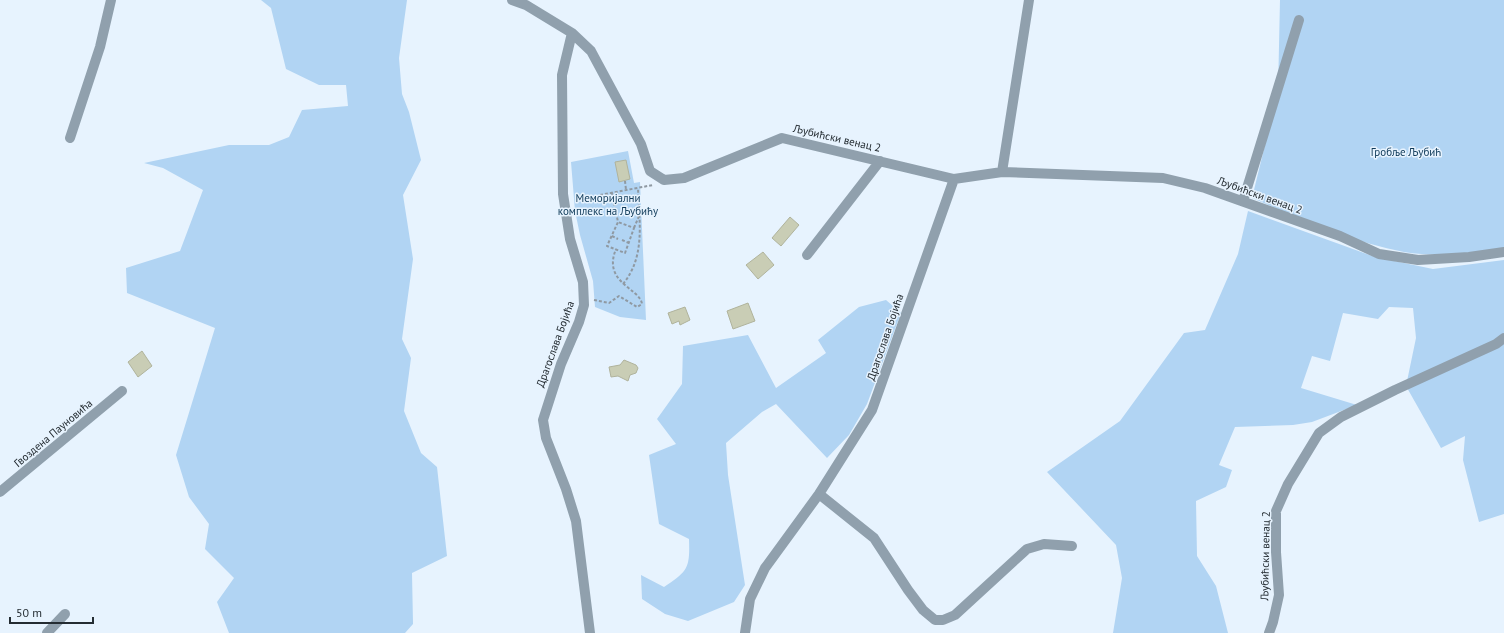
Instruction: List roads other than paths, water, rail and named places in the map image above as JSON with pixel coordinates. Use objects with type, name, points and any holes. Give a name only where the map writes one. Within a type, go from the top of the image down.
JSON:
[{"type":"street","points":[[70,138],[100,47],[111,0]]},
{"type":"street","points":[[512,0],[526,5],[572,33]]},
{"type":"street","points":[[1002,172],[1030,0]]},
{"type":"street","points":[[1243,201],[1299,20]]},
{"type":"street","name":"Љубићски венац 2","points":[[572,33],[591,51],[641,144],[650,171],[664,180],[684,178],[782,138],[954,179],[1002,172],[1163,178],[1205,188],[1243,201],[1340,236],[1379,254],[1418,260],[1469,257],[1504,252]]},
{"type":"street","name":"Драгослава Бојића","points":[[572,33],[562,75],[563,194],[570,239],[583,282],[584,299],[579,322],[561,364],[542,420],[546,438],[566,489],[576,522],[590,633]]},
{"type":"street","points":[[807,255],[880,161]]},
{"type":"street","name":"Драгослава Бојића","points":[[745,633],[750,599],[765,568],[819,494],[872,410],[954,179]]},
{"type":"street","name":"Љубићски венац 2","points":[[1269,633],[1273,622],[1278,595],[1276,511],[1288,484],[1319,433],[1341,417],[1381,396],[1496,344],[1504,338]]},
{"type":"street","name":"Гвоздена Пауновића","points":[[0,492],[122,391]]},
{"type":"street","points":[[819,494],[874,538],[923,610],[936,620],[943,620],[955,615],[1027,549],[1044,544],[1072,546]]},
{"type":"street","points":[[47,633],[65,614]]},
{"type":"park label","name":"Гробље Љубић","points":[[1406,152]]},
{"type":"park label","name":"Меморијални комплекс на Љубићу","points":[[608,204]]}]
